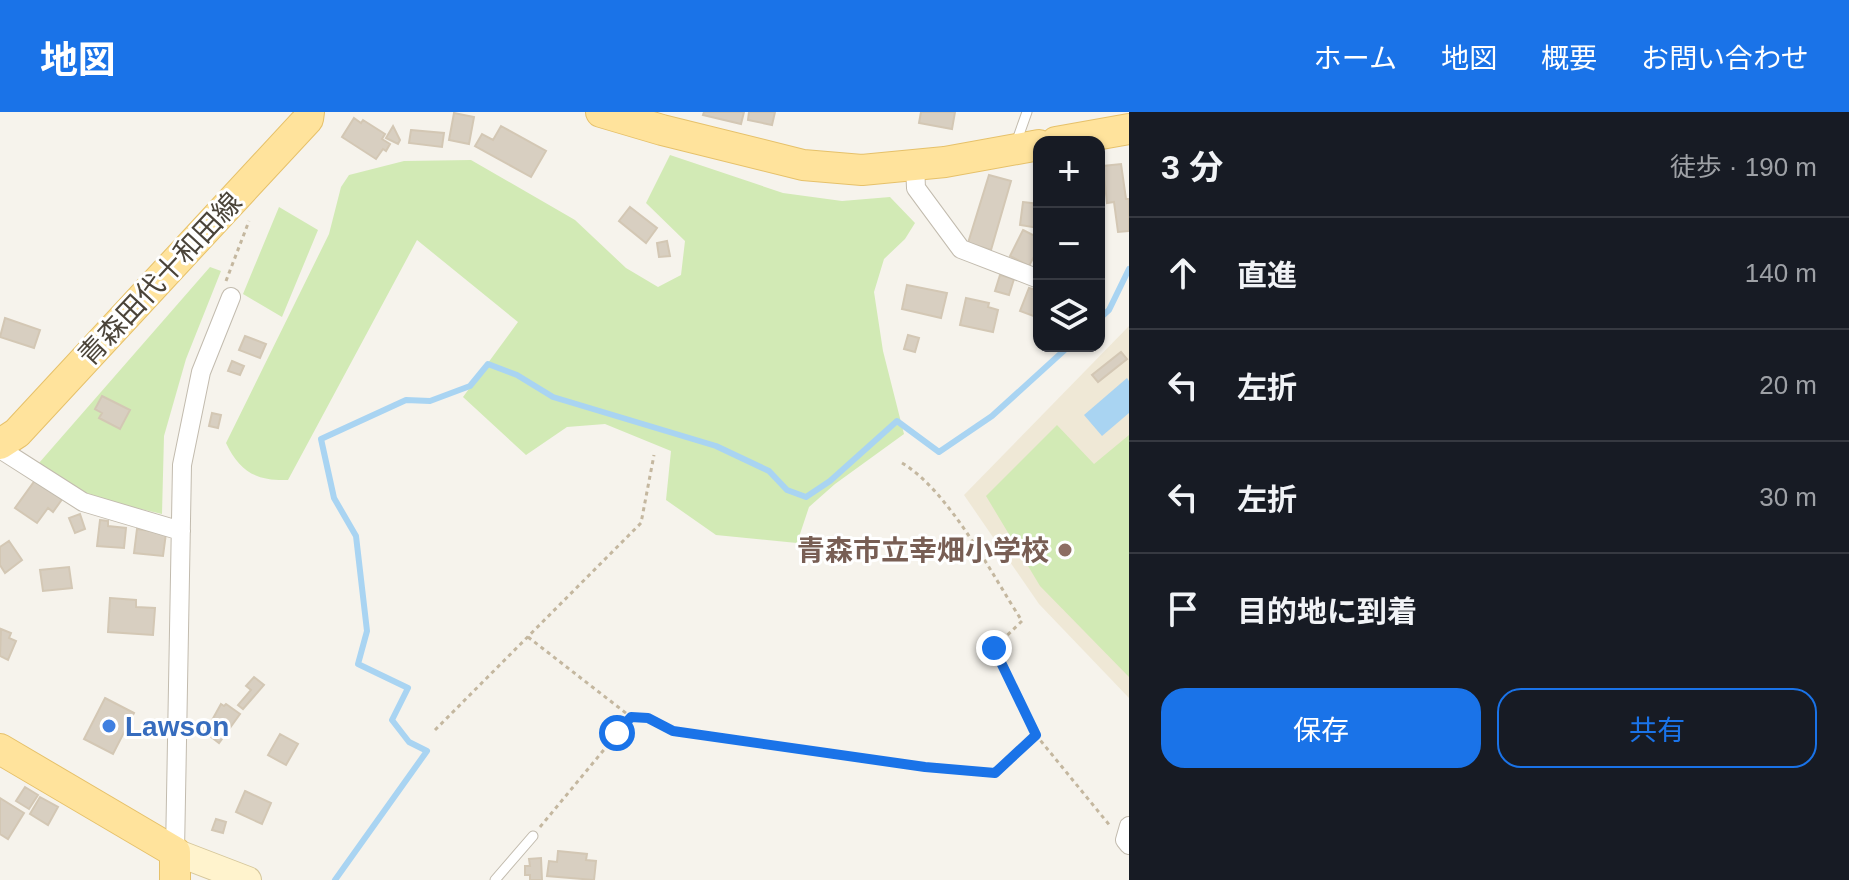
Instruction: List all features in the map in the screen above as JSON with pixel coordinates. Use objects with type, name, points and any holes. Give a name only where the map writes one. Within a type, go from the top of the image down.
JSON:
[{"type":"main road","name":"青森田代十和田線","points":[[1,444],[7,425],[182,227],[289,112]]},
{"type":"main road","name":"青森田代十和田線","points":[[1,444],[17,433],[308,119],[309,112]]},
{"type":"main road","points":[[601,112],[664,126],[803,165],[862,170],[915,165],[1026,147]]},
{"type":"main road","points":[[1090,136],[1129,129]]},
{"type":"main road","points":[[0,749],[175,866]]},
{"type":"street","points":[[915,165],[916,188],[961,249],[1033,277]]},
{"type":"street","points":[[231,297],[201,372],[182,465],[175,866],[248,880]]},
{"type":"street","points":[[1,444],[83,502],[181,531]]},
{"type":"lane","points":[[1026,147],[1027,112]]},
{"type":"lane","points":[[495,880],[533,836]]},
{"type":"path","points":[[435,730],[641,523],[654,455]]},
{"type":"path","points":[[902,463],[917,472],[953,514],[1022,621],[994,648],[1036,735],[1108,826],[1128,835]]},
{"type":"path","points":[[528,637],[631,717],[648,718],[673,731],[925,767],[995,773],[1036,735]]},
{"type":"path","points":[[533,836],[631,717]]},
{"type":"shaded area","name":"青森市立幸畑小学校","points":[[1129,326],[1129,698],[1039,604],[964,495]]},
{"type":"green space","points":[[670,155],[783,193],[842,201],[890,197],[915,223],[905,239],[884,259],[874,292],[883,351],[904,434],[809,507],[797,543],[716,535],[666,500],[671,451],[605,424],[567,427],[526,455],[463,397],[518,322],[417,240],[288,480],[267,479],[250,473],[231,453],[226,443],[329,234],[341,187],[349,175],[404,161],[471,160],[575,220],[626,268],[658,287],[681,275],[685,241],[646,203]]},
{"type":"green space","points":[[279,207],[318,230],[282,317],[243,294]]},
{"type":"green space","points":[[210,267],[221,271],[186,359],[164,436],[162,514],[90,497],[39,463]]},
{"type":"green space","name":"青森市立幸畑小学校","points":[[1057,425],[1094,464],[1129,435],[1129,677],[1040,586],[986,496]]},
{"type":"water","points":[[1127,378],[1129,413],[1102,436],[1084,415]]},
{"type":"building","points":[[704,112],[744,112],[741,124],[703,115]]},
{"type":"building","points":[[749,112],[775,112],[772,125],[748,120]]},
{"type":"building","points":[[921,112],[955,112],[952,129],[919,123]]},
{"type":"building","points":[[454,113],[474,117],[469,144],[449,140]]},
{"type":"building","points":[[354,118],[385,134],[382,139],[390,144],[376,159],[342,137]]},
{"type":"building","points":[[393,126],[400,140],[398,144],[386,138]]},
{"type":"building","points":[[501,126],[546,151],[531,177],[475,146],[482,134],[493,140]]},
{"type":"building","points":[[411,130],[444,133],[442,147],[409,143]]},
{"type":"building","points":[[1121,164],[1126,199],[1129,199],[1129,231],[1118,232],[1114,202],[1107,203],[1105,166]]},
{"type":"building","points":[[989,175],[1011,181],[991,250],[968,243]]},
{"type":"building","points":[[1023,202],[1033,203],[1033,227],[1020,225]]},
{"type":"building","points":[[630,207],[657,228],[646,243],[619,221]]},
{"type":"building","points":[[1023,230],[1033,235],[1033,258],[1029,266],[1010,256]]},
{"type":"building","points":[[667,241],[670,256],[659,257],[657,243]]},
{"type":"building","points":[[1000,275],[1014,279],[1009,295],[995,291]]},
{"type":"building","points":[[907,285],[947,293],[941,318],[902,309]]},
{"type":"building","points":[[1029,288],[1033,289],[1033,316],[1020,311]]},
{"type":"building","points":[[966,298],[989,303],[988,307],[998,310],[993,332],[960,325]]},
{"type":"building","points":[[5,318],[40,330],[34,348],[0,337]]},
{"type":"building","points":[[908,335],[919,338],[915,352],[904,349]]},
{"type":"building","points":[[245,336],[266,344],[260,358],[239,350]]},
{"type":"building","points":[[1121,352],[1127,359],[1098,382],[1092,375]]},
{"type":"building","points":[[232,361],[244,366],[240,375],[228,371]]},
{"type":"building","points":[[102,396],[130,410],[120,429],[99,418],[102,413],[95,409]]},
{"type":"building","points":[[212,413],[221,415],[218,428],[209,426]]},
{"type":"building","points":[[36,479],[63,498],[53,512],[48,508],[37,523],[15,508]]},
{"type":"building","points":[[80,514],[85,529],[75,533],[69,518]]},
{"type":"building","points":[[100,520],[108,521],[108,526],[126,528],[124,548],[97,546]]},
{"type":"building","points":[[137,529],[166,533],[163,556],[134,553]]},
{"type":"building","points":[[9,541],[22,560],[5,573],[0,565],[0,547]]},
{"type":"building","points":[[69,567],[72,588],[43,591],[40,570]]},
{"type":"building","points":[[110,598],[136,600],[136,607],[155,608],[153,635],[108,632]]},
{"type":"building","points":[[1,629],[11,633],[9,638],[16,641],[8,660],[0,656]]},
{"type":"building","points":[[254,677],[264,685],[243,709],[238,705],[251,690],[246,686]]},
{"type":"building","name":"Lawson","points":[[105,698],[134,713],[113,754],[84,739]]},
{"type":"building","points":[[221,704],[240,714],[219,743],[201,729],[208,720],[211,722]]},
{"type":"building","points":[[280,734],[298,744],[286,765],[268,755]]},
{"type":"building","points":[[25,787],[38,795],[29,809],[16,801]]},
{"type":"building","points":[[245,791],[271,803],[262,824],[236,812]]},
{"type":"building","points":[[40,797],[58,807],[48,825],[30,814]]},
{"type":"building","points":[[0,798],[24,813],[8,839],[0,834]]},
{"type":"building","points":[[216,819],[226,822],[223,833],[212,830]]},
{"type":"building","points":[[558,851],[587,854],[586,860],[596,861],[594,880],[547,876],[549,861],[557,862]]},
{"type":"building","points":[[541,858],[542,880],[530,880],[530,875],[525,875],[525,866],[530,866],[529,859]]},
{"type":"waterway","points":[[1105,314],[1129,269]]},
{"type":"waterway","points":[[335,880],[427,751],[409,742],[392,720],[408,688],[358,664],[367,631],[356,536],[334,498],[321,439],[406,400],[430,401],[470,386],[488,364],[517,375],[553,397],[716,446],[769,471],[787,490],[806,497],[830,481],[897,421],[939,452],[992,416],[1062,352]]},
{"type":"place","name":"青森市立幸畑小学校","points":[[1065,550]]},
{"type":"place","name":"Lawson","points":[[109,726]]},
{"type":"route","points":[[617,733],[631,717],[648,718],[673,731],[925,767],[995,773],[1036,735],[994,648]]}]
